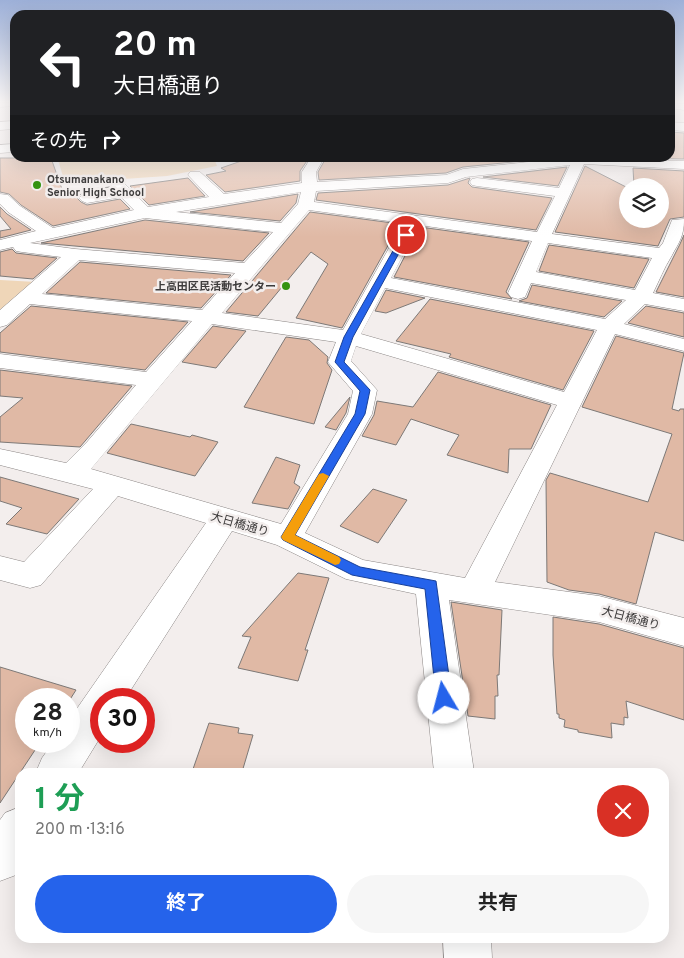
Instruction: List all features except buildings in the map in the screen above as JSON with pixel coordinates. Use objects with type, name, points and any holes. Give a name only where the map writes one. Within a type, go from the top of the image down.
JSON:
[{"type":"street","points":[[72,473],[96,448],[152,380],[285,228],[307,196],[310,172],[315,162]]},
{"type":"street","points":[[448,179],[463,173],[540,162]]},
{"type":"street","points":[[513,308],[541,237],[565,193],[578,162]]},
{"type":"street","points":[[636,162],[661,169],[684,165]]},
{"type":"street","points":[[195,175],[220,199]]},
{"type":"street","points":[[2,244],[145,212],[220,199],[307,196],[448,179],[565,193]]},
{"type":"street","points":[[87,198],[122,188],[145,212],[285,228]]},
{"type":"street","points":[[307,196],[414,219],[541,237],[673,248]]},
{"type":"street","points":[[3,198],[14,209],[51,234]]},
{"type":"street","points":[[288,537],[360,414],[365,390],[340,362],[349,337],[414,219]]},
{"type":"street","points":[[474,592],[609,326],[641,297],[673,248],[678,223],[684,224]]},
{"type":"street","points":[[22,246],[75,254],[250,269]]},
{"type":"street","points":[[0,321],[75,254]]},
{"type":"street","points":[[525,276],[684,305]]},
{"type":"street","points":[[381,282],[609,326],[666,342],[684,345]]},
{"type":"street","points":[[26,298],[208,317],[349,337],[570,401]]},
{"type":"street","points":[[0,361],[152,380]]},
{"type":"street","name":"大日橋通り","points":[[0,457],[72,473],[288,537],[357,571],[474,592],[600,609],[684,632]]},
{"type":"street","points":[[0,568],[30,576],[112,485]]},
{"type":"street","points":[[111,688],[224,519]]},
{"type":"street","points":[[431,585],[453,768]]},
{"type":"street","points":[[59,768],[90,721]]},
{"type":"street","points":[[0,859],[15,836]]},
{"type":"street","points":[[467,943],[468,958]]},
{"type":"shaded area","points":[[59,162],[216,162],[217,166],[167,176],[65,183]]},
{"type":"shaded area","points":[[0,280],[36,282],[0,314]]},
{"type":"slow traffic","points":[[323,476],[288,537],[335,560]]},
{"type":"place","name":"Otsumanakano Senior High School","points":[[37,185]]},
{"type":"place","name":"上高田区民活動センター","points":[[286,286]]},
{"type":"route","points":[[406,235],[349,337],[340,362],[365,390],[360,414],[288,537],[357,571],[431,585],[444,698]]}]
